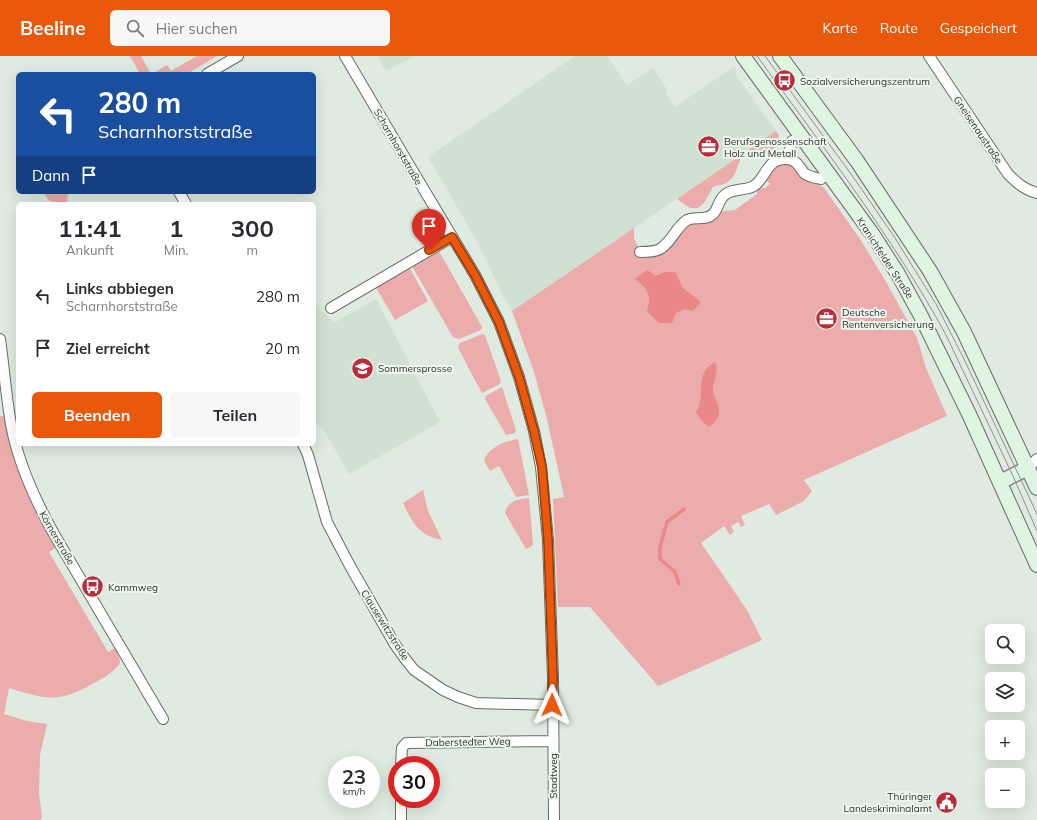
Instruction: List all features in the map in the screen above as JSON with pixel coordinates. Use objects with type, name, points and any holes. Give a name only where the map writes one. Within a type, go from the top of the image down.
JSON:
[{"type":"main road","name":"Kranichfelder Straße","points":[[743,56],[873,235],[898,274],[929,332],[1000,482],[1037,565]]},
{"type":"main road","points":[[780,56],[857,161],[930,271],[964,332],[1033,464],[1037,488]]},
{"type":"main road","points":[[1000,482],[1033,464]]},
{"type":"street","points":[[211,72],[238,56]]},
{"type":"street","name":"Scharnhorststraße","points":[[345,56],[475,275],[499,322],[519,377],[542,467],[548,540],[553,678],[553,737]]},
{"type":"street","name":"Gneisenaustraße","points":[[929,56],[1008,174],[1017,184],[1029,191],[1037,193]]},
{"type":"street","points":[[640,252],[659,250],[668,244],[679,225],[688,219],[710,216],[716,210],[720,199],[726,193],[750,188],[756,184],[766,169],[790,151],[792,141]]},
{"type":"street","points":[[779,160],[789,160],[795,162],[808,175],[821,179]]},
{"type":"street","points":[[331,308],[452,237]]},
{"type":"street","name":"Körnerstraße","points":[[0,339],[11,424],[16,442]]},
{"type":"street","name":"Körnerstraße","points":[[17,446],[25,474],[39,506],[163,719]]},
{"type":"street","name":"Clausewitzstraße","points":[[304,446],[308,455],[327,522],[394,643],[414,670],[443,690],[458,698],[476,703],[552,705]]},
{"type":"street","name":"Daberstedter Weg","points":[[401,756],[402,748],[406,743],[553,737]]},
{"type":"street","name":"Stadtweg","points":[[553,737],[554,820]]},
{"type":"street","points":[[401,808],[401,820]]},
{"type":"shaded area","points":[[130,56],[141,56],[150,72],[139,72]]},
{"type":"shaded area","points":[[197,56],[217,56],[190,72],[155,72],[167,65],[171,71]]},
{"type":"shaded area","points":[[377,56],[415,56],[386,71]]},
{"type":"shaded area","points":[[575,56],[607,56],[627,85],[653,68],[666,88],[666,93],[675,107],[735,66],[736,76],[776,131],[512,311],[501,292],[477,241],[428,157]]},
{"type":"shaded area","points":[[776,131],[779,135],[774,152],[767,156],[758,149],[745,154],[734,176],[728,182],[713,187],[704,203],[698,208],[690,208],[677,199]]},
{"type":"shaded area","points":[[787,161],[824,188],[860,239],[885,280],[917,338],[926,368],[947,416],[804,480],[812,491],[804,501],[776,515],[769,504],[741,516],[745,525],[741,527],[738,522],[731,526],[734,532],[730,535],[724,526],[701,543],[747,610],[762,640],[658,686],[590,607],[558,607],[553,499],[564,497],[547,419],[534,372],[512,311],[634,228],[634,238],[640,252],[655,255],[664,254],[688,224],[724,211],[735,210],[757,194],[759,188],[765,188],[770,184],[767,181],[771,171]]},
{"type":"shaded area","points":[[45,194],[68,194],[67,202],[53,202],[48,200]]},
{"type":"shaded area","points":[[439,251],[482,327],[481,330],[459,339],[453,337],[412,265]]},
{"type":"shaded area","points":[[409,267],[428,301],[395,320],[375,286]]},
{"type":"shaded area","points":[[647,270],[656,276],[664,272],[675,272],[683,288],[701,302],[693,311],[684,309],[676,313],[672,323],[659,323],[647,312],[649,301],[648,293],[646,289],[635,279]]},
{"type":"shaded area","name":"Sommersprosse","points":[[376,299],[440,422],[349,474],[321,425],[318,426],[316,423],[316,305],[334,323]]},
{"type":"shaded area","points":[[482,334],[485,335],[501,381],[500,384],[482,393],[458,347],[460,343]]},
{"type":"shaded area","points":[[715,362],[717,371],[713,392],[719,411],[715,422],[709,427],[701,420],[696,412],[699,406],[704,373],[708,367]]},
{"type":"shaded area","points":[[502,387],[516,430],[515,433],[506,435],[485,399],[486,396]]},
{"type":"shaded area","points":[[0,416],[4,416],[18,470],[34,509],[56,548],[49,552],[108,652],[115,648],[120,663],[112,672],[96,682],[83,689],[63,696],[44,697],[9,688],[4,714],[27,721],[47,724],[40,755],[39,793],[42,818],[40,820],[0,820]]},
{"type":"shaded area","points":[[518,439],[529,495],[516,497],[499,466],[490,471],[484,461],[489,452],[493,449],[508,441]]},
{"type":"shaded area","points":[[423,490],[428,511],[442,540],[427,535],[417,527],[403,503]]},
{"type":"shaded area","points":[[529,498],[533,544],[526,549],[505,513],[508,506],[514,501]]},
{"type":"waterway","points":[[679,584],[675,572],[660,559],[660,547],[667,522],[684,509]]},
{"type":"tram line","points":[[757,56],[856,192],[903,262],[925,298],[946,335],[1013,476],[1037,531]]},
{"type":"tram line","points":[[765,56],[856,181],[895,238],[936,304],[964,359],[1037,514]]},
{"type":"place","name":"Sozialversicherungszentrum","points":[[784,81]]},
{"type":"place","name":"Berufsgenossenschaft Holz und Metall","points":[[709,147]]},
{"type":"place","name":"Deutsche Rentenversicherung","points":[[826,318]]},
{"type":"place","name":"Sommersprosse","points":[[363,368]]},
{"type":"place","name":"Kammweg","points":[[92,587]]},
{"type":"place","name":"Thüringer Landeskriminalamt","points":[[947,802]]},
{"type":"route","points":[[429,250],[452,237],[475,275],[499,322],[519,377],[534,431],[542,467],[548,540],[553,678],[552,705]]}]
